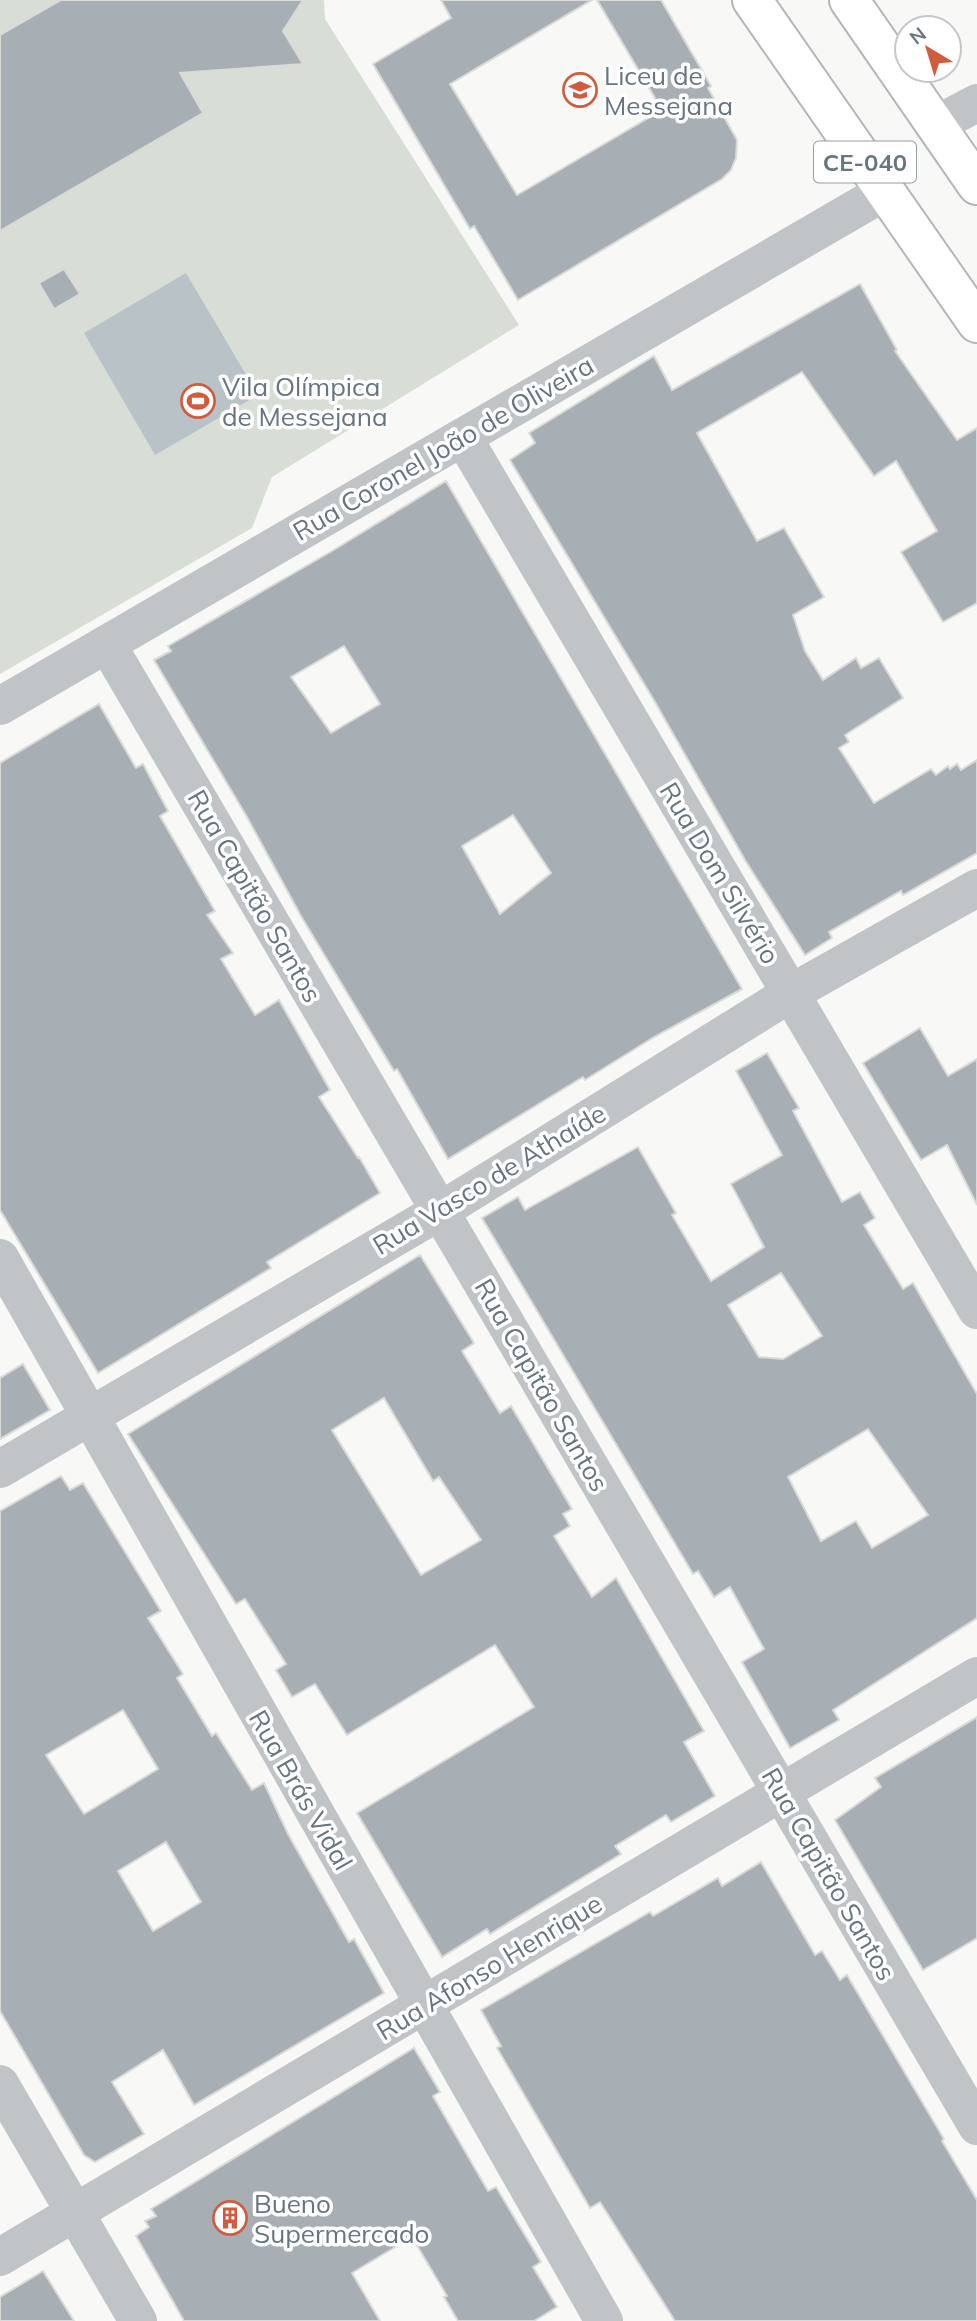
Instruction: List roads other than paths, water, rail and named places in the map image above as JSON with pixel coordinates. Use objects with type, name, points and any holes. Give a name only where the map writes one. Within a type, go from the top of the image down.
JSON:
[{"type":"highway","name":"CE-040","points":[[752,0],[977,323]]},
{"type":"highway","name":"CE-040","points":[[849,0],[977,185]]},
{"type":"street","points":[[937,124],[977,103]]},
{"type":"street","name":"Rua Coronel João de Oliveira","points":[[0,706],[886,191]]},
{"type":"street","name":"Rua Dom Silvério","points":[[463,437],[977,1310]]},
{"type":"street","name":"Rua Capitão Santos","points":[[107,644],[977,2126]]},
{"type":"street","name":"Rua Vasco de Athaíde","points":[[0,1469],[440,1211],[791,993],[977,888]]},
{"type":"street","name":"Rua Brás Vidal","points":[[0,1258],[604,2321]]},
{"type":"street","name":"Rua Afonso Henrique","points":[[0,2257],[977,1676]]},
{"type":"street","points":[[0,2084],[138,2321]]},
{"type":"place","name":"Liceu de Messejana","points":[[580,90]]},
{"type":"place","name":"Vila Olímpica de Messejana","points":[[198,401]]},
{"type":"place","name":"Bueno Supermercado","points":[[230,2218]]}]
